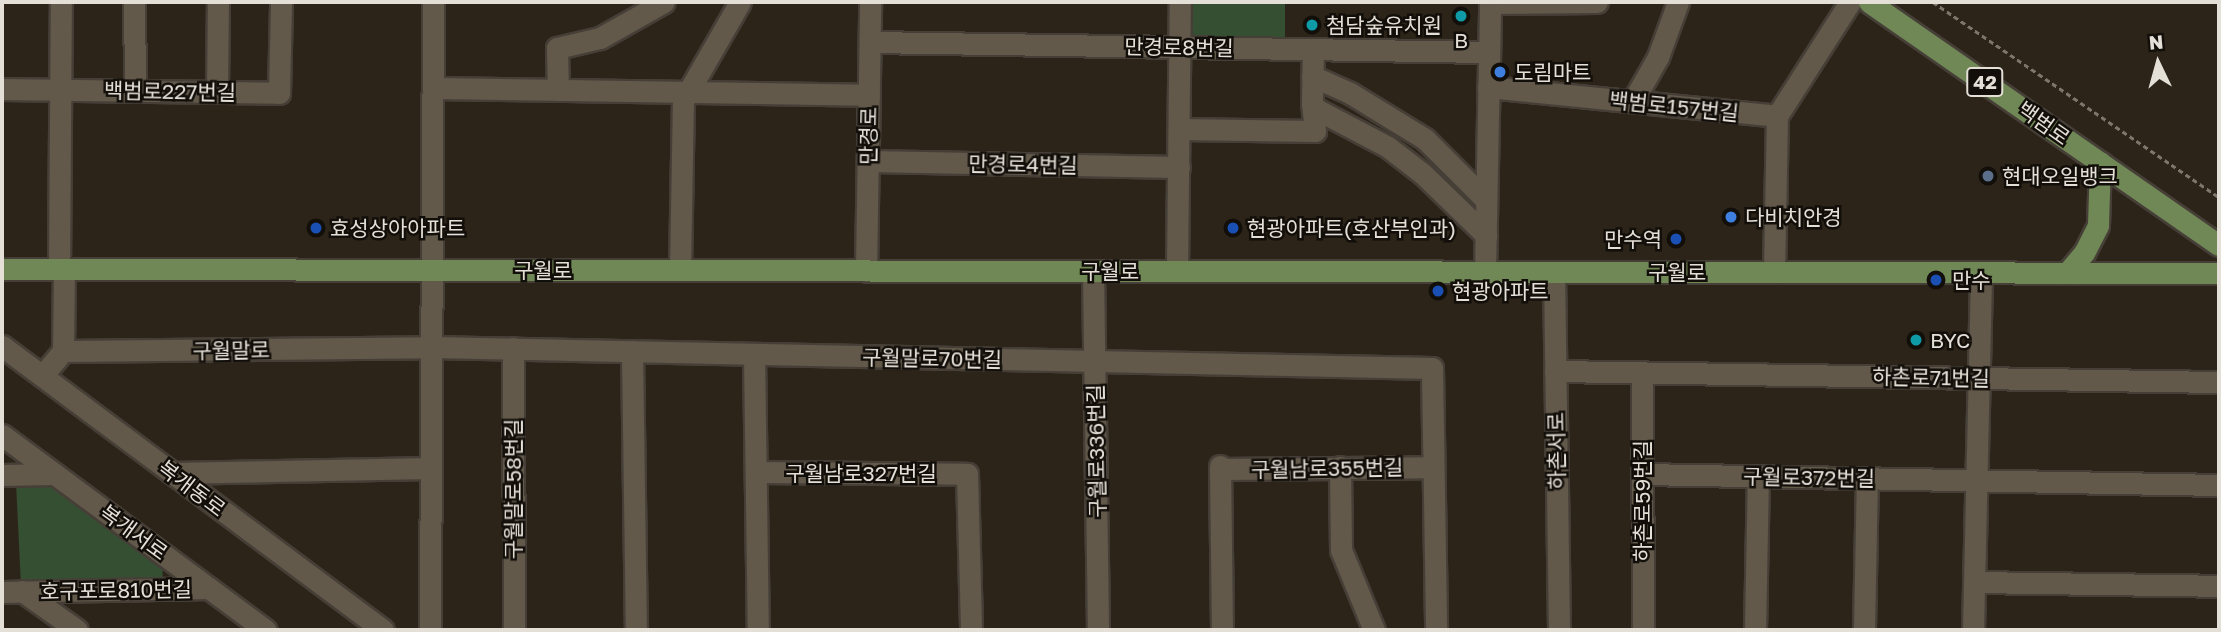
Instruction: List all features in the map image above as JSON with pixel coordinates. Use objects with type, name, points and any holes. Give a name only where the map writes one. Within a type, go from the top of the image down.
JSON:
[{"type":"main road","name":"백범로","points":[[1869,2],[2219,245]]},
{"type":"main road","points":[[2067,273],[2084,253],[2098,225],[2100,162]]},
{"type":"main road","name":"구월로","points":[[2,269],[2219,273]]},
{"type":"street","points":[[42,376],[63,351],[61,2]]},
{"type":"street","points":[[134,2],[135,90]]},
{"type":"street","points":[[217,92],[218,2]]},
{"type":"street","name":"백범로227번길","points":[[2,89],[279,93],[281,2]]},
{"type":"street","points":[[430,630],[433,2]]},
{"type":"street","points":[[558,90],[557,48],[600,38],[664,2]]},
{"type":"street","points":[[680,270],[683,102],[740,2]]},
{"type":"street","name":"만경로","points":[[866,271],[870,2]]},
{"type":"street","points":[[1177,271],[1180,2]]},
{"type":"street","points":[[1485,272],[1490,4],[1597,2]]},
{"type":"street","points":[[1633,102],[1658,57],[1678,2]]},
{"type":"street","points":[[1774,272],[1777,116],[1850,2]]},
{"type":"street","name":"만경로8번길","points":[[870,42],[1489,52]]},
{"type":"street","points":[[1179,129],[1315,131],[1312,49]]},
{"type":"street","points":[[1312,76],[1350,93],[1425,139],[1486,200]]},
{"type":"street","name":"백범로157번길","points":[[1488,87],[1777,116]]},
{"type":"street","points":[[433,88],[869,95]]},
{"type":"street","points":[[1312,103],[1414,167],[1486,235]]},
{"type":"street","name":"만경로4번길","points":[[868,161],[1179,167]]},
{"type":"street","name":"구월로336번길","points":[[1093,271],[1098,630]]},
{"type":"street","name":"하촌서로","points":[[1554,272],[1559,630]]},
{"type":"street","points":[[1973,630],[1981,273]]},
{"type":"street","name":"복개동로","points":[[2,346],[383,630]]},
{"type":"street","name":"구월말로","points":[[63,351],[432,347]]},
{"type":"street","name":"구월말로70번길","points":[[432,347],[1432,368]]},
{"type":"street","name":"구월말로58번길","points":[[513,348],[514,630]]},
{"type":"street","points":[[632,351],[636,630]]},
{"type":"street","name":"구월남로327번길","points":[[754,354],[758,630]]},
{"type":"street","name":"구월남로355번길","points":[[1432,368],[1436,630]]},
{"type":"street","name":"하촌로71번길","points":[[1555,371],[2219,382]]},
{"type":"street","name":"하촌로59번길","points":[[1642,372],[1643,630]]},
{"type":"street","name":"복개서로","points":[[2,435],[266,630]]},
{"type":"street","name":"구월남로355번길","points":[[1222,630],[1220,467],[1433,467]]},
{"type":"street","points":[[1340,467],[1341,550],[1374,630]]},
{"type":"street","points":[[172,473],[431,468]]},
{"type":"street","name":"구월남로327번길","points":[[756,472],[967,474],[971,630]]},
{"type":"street","points":[[2,475],[55,474]]},
{"type":"street","name":"구월로372번길","points":[[1642,474],[2219,485]]},
{"type":"street","points":[[1755,630],[1758,476]]},
{"type":"street","points":[[1864,630],[1867,479]]},
{"type":"street","points":[[1974,582],[2219,586]]},
{"type":"street","name":"호구포로810번길","points":[[12,592],[209,588]]},
{"type":"street","name":"호구포로810번길","points":[[12,592],[77,630]]},
{"type":"path","points":[[1933,2],[2219,197]]},
{"type":"green space","points":[[1187,2],[1285,2],[1285,38],[1187,38]]},
{"type":"green space","points":[[51,481],[162,563],[163,580],[21,586],[16,483]]},
{"type":"place","name":"B","points":[[1461,16]]},
{"type":"place","name":"첨담숲유치원","points":[[1312,25]]},
{"type":"place","name":"도림마트","points":[[1500,72]]},
{"type":"place","name":"현대오일뱅크","points":[[1988,176]]},
{"type":"place","name":"다비치안경","points":[[1731,217]]},
{"type":"place","name":"효성상아아파트","points":[[316,228]]},
{"type":"place","name":"현광아파트(호산부인과)","points":[[1233,228]]},
{"type":"place","name":"만수역","points":[[1676,239]]},
{"type":"place","name":"만수","points":[[1936,280]]},
{"type":"place","name":"현광아파트","points":[[1438,291]]},
{"type":"place","name":"BYC","points":[[1916,340]]}]
